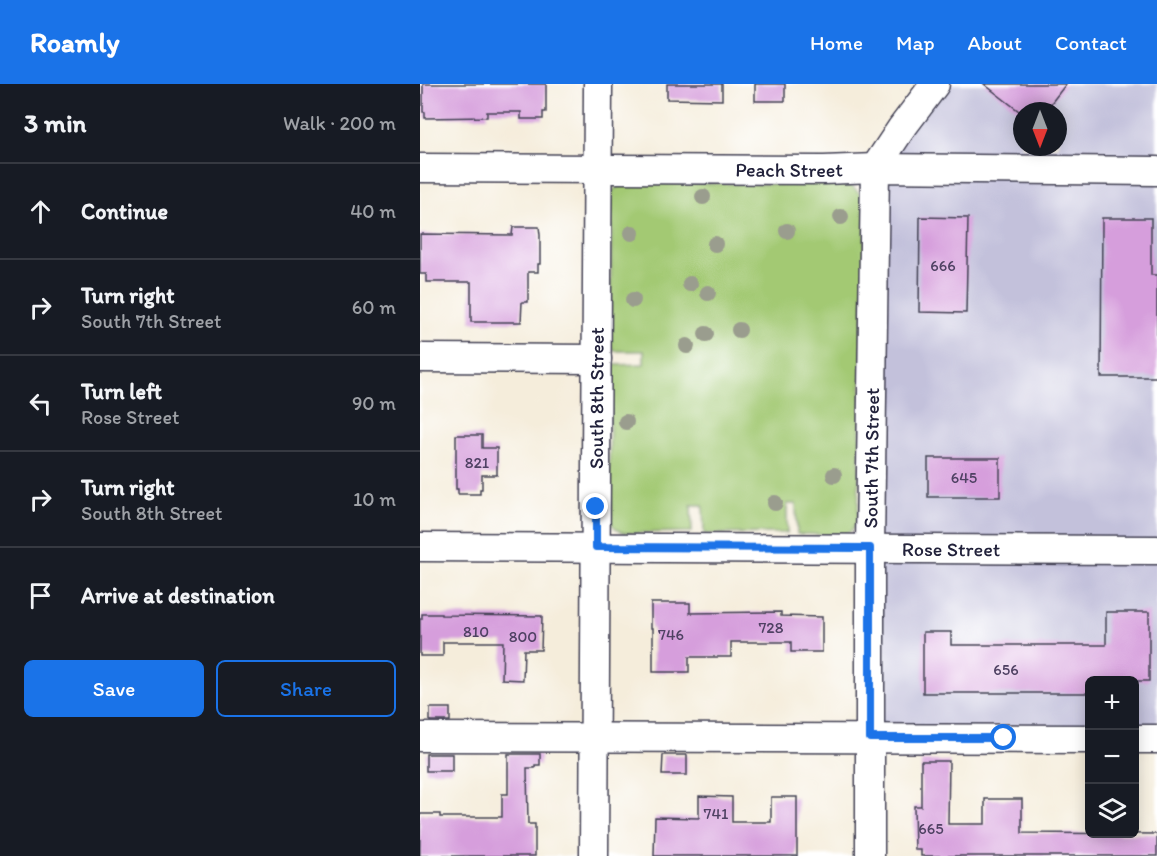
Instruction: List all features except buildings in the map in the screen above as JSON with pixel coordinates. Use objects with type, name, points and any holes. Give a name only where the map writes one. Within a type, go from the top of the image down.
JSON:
[{"type":"street","name":"South 8th Street","points":[[594,856],[598,84]]},
{"type":"street","points":[[875,168],[935,84]]},
{"type":"street","name":"Peach Street","points":[[420,168],[824,170],[875,168],[1157,171]]},
{"type":"street","name":"South 7th Street","points":[[870,856],[870,548],[875,168]]},
{"type":"street","points":[[420,358],[597,359]]},
{"type":"street","name":"Rose Street","points":[[420,547],[1157,550]]},
{"type":"street","points":[[420,737],[1085,739]]},
{"type":"street","points":[[1139,739],[1157,739]]},
{"type":"shaded area","points":[[935,84],[1157,84],[1157,739],[1139,739],[1139,676],[1085,676],[1085,739],[870,738],[875,168]]},
{"type":"green space","points":[[630,183],[841,184],[851,185],[866,199],[858,518],[851,531],[833,535],[797,534],[796,504],[787,504],[787,533],[704,534],[703,505],[691,505],[692,532],[625,533],[617,530],[609,520],[610,369],[614,365],[644,364],[644,351],[614,351],[610,344],[612,191],[620,185]]},
{"type":"route","points":[[596,507],[596,547],[870,548],[870,738],[1004,738]]}]
